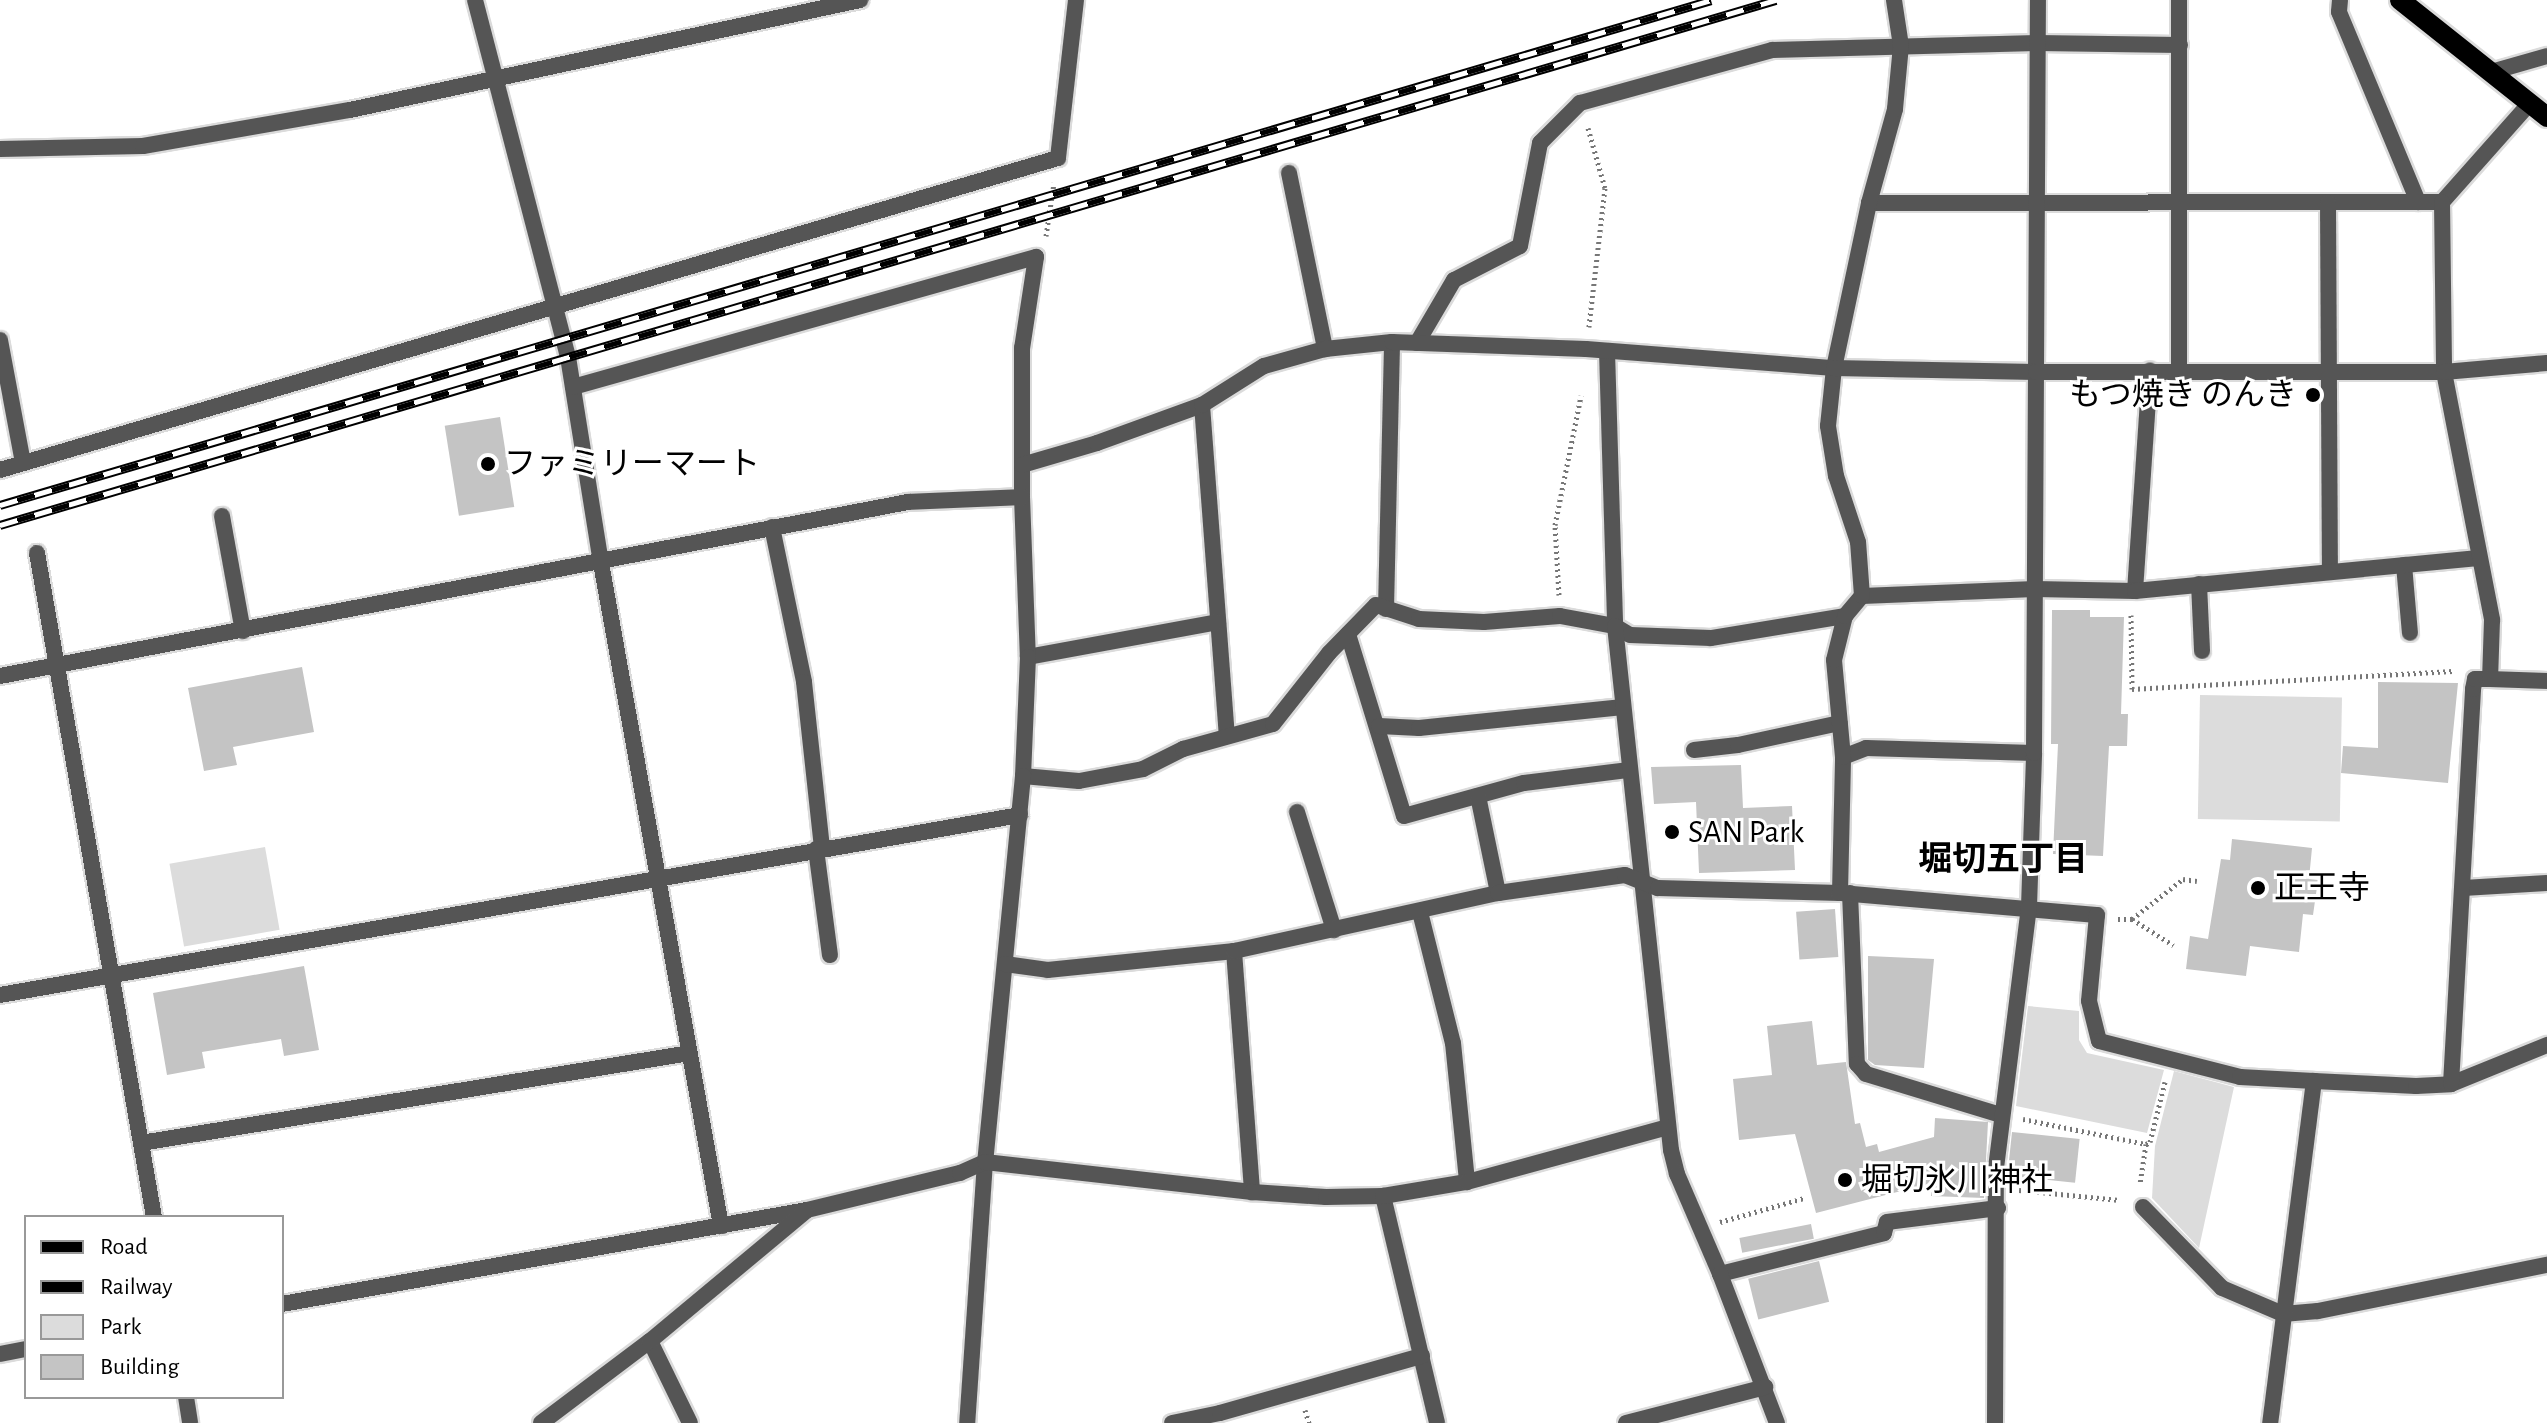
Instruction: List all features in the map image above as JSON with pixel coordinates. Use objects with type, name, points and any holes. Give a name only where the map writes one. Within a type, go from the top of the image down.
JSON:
[{"type":"main road","points":[[2400,0],[2547,117]]},
{"type":"street","points":[[475,0],[558,308],[721,1226]]},
{"type":"street","points":[[0,149],[143,146],[350,110],[860,0]]},
{"type":"street","points":[[0,470],[558,308],[1058,158],[1076,0]]},
{"type":"street","points":[[1894,0],[1901,46],[1895,109],[1869,203],[1834,368],[1828,426],[1836,476],[1858,542],[1862,596],[1845,616],[1834,660],[1843,757],[1845,893],[1857,1064],[1866,1074],[2001,1115]]},
{"type":"street","points":[[1995,1423],[1993,1316],[2001,1115],[2029,907],[2034,753],[2038,0]]},
{"type":"street","points":[[2179,0],[2179,371]]},
{"type":"street","points":[[2340,0],[2339,12],[2418,202]]},
{"type":"street","points":[[1417,343],[1454,280],[1520,246],[1540,143],[1580,103],[1772,50],[2037,43],[2180,45]]},
{"type":"street","points":[[2491,72],[2547,56]]},
{"type":"street","points":[[2451,1084],[2463,888],[2482,679],[2492,620],[2444,372],[2442,202],[2530,103]]},
{"type":"street","points":[[1289,173],[1325,349]]},
{"type":"street","points":[[1869,203],[2442,202]]},
{"type":"street","points":[[2328,203],[2330,572]]},
{"type":"street","points":[[573,387],[1036,257],[1022,348],[1022,497],[1028,657],[1023,776],[985,1162],[967,1423]]},
{"type":"street","points":[[0,340],[23,463]]},
{"type":"street","points":[[1386,609],[1392,342]]},
{"type":"street","points":[[1022,465],[1097,443],[1202,405],[1264,366],[1325,349],[1392,342],[1607,351],[1834,368],[2036,372],[2444,372],[2547,363]]},
{"type":"street","points":[[1607,351],[1615,626],[1668,1127],[1677,1174],[1720,1274],[1777,1423]]},
{"type":"street","points":[[2135,591],[2150,371]]},
{"type":"street","points":[[1202,405],[1227,736]]},
{"type":"street","points":[[0,676],[908,502],[1022,497]]},
{"type":"street","points":[[222,516],[243,631]]},
{"type":"street","points":[[772,527],[804,682],[830,955]]},
{"type":"street","points":[[37,553],[154,1215]]},
{"type":"street","points":[[1862,596],[2035,589],[2135,591],[2478,558]]},
{"type":"street","points":[[2404,565],[2410,633]]},
{"type":"street","points":[[2199,584],[2202,651]]},
{"type":"street","points":[[1023,776],[1079,781],[1143,769],[1183,749],[1273,724],[1376,605],[1419,619],[1484,622],[1560,616],[1615,626],[1630,635],[1711,638],[1845,616]]},
{"type":"street","points":[[1028,657],[1218,622]]},
{"type":"street","points":[[1348,634],[1379,726],[1404,816],[1524,783],[1629,770]]},
{"type":"street","points":[[2482,679],[2547,681]]},
{"type":"street","points":[[1379,726],[1419,728],[1623,707]]},
{"type":"street","points":[[1694,750],[1738,745],[1840,723]]},
{"type":"street","points":[[1843,757],[1866,748],[2034,753]]},
{"type":"street","points":[[1478,796],[1498,893]]},
{"type":"street","points":[[1297,812],[1334,930]]},
{"type":"street","points":[[0,995],[819,848],[1020,815]]},
{"type":"street","points":[[1005,964],[1048,970],[1234,951],[1498,893],[1625,875],[1658,888],[1845,893],[2097,915],[2089,1001],[2099,1041],[2240,1077],[2416,1086],[2451,1084],[2547,1045]]},
{"type":"street","points":[[2463,888],[2547,883]]},
{"type":"street","points":[[1420,912],[1453,1043],[1467,1182]]},
{"type":"street","points":[[1234,951],[1252,1192]]},
{"type":"street","points":[[141,1143],[690,1053]]},
{"type":"street","points":[[2270,1423],[2314,1081]]},
{"type":"street","points":[[284,1304],[807,1210],[960,1173],[985,1162],[1252,1192],[1326,1197],[1383,1196],[1467,1182],[1668,1127]]},
{"type":"street","points":[[1383,1196],[1437,1423]]},
{"type":"street","points":[[2140,1204],[2222,1288],[2283,1314],[2318,1311],[2547,1265]]},
{"type":"street","points":[[1720,1274],[1884,1233],[1887,1222],[1998,1208]]},
{"type":"street","points":[[541,1423],[650,1341],[807,1210]]},
{"type":"street","points":[[650,1341],[690,1423]]},
{"type":"street","points":[[0,1354],[24,1349]]},
{"type":"street","points":[[1172,1423],[1220,1413],[1422,1356]]},
{"type":"street","points":[[1626,1423],[1765,1387]]},
{"type":"street","points":[[186,1399],[190,1423]]},
{"type":"path","points":[[1036,257],[1044,246],[1058,158]]},
{"type":"path","points":[[2135,591],[2131,598],[2132,689],[2467,670],[2482,679]]},
{"type":"path","points":[[2132,919],[2183,879],[2197,881]]},
{"type":"path","points":[[2097,919],[2132,919],[2173,945]]},
{"type":"path","points":[[1997,1187],[2140,1204],[2146,1144],[2150,1142],[2171,1058]]},
{"type":"path","points":[[2001,1115],[2146,1144]]},
{"type":"path","points":[[1717,1223],[1804,1198]]},
{"type":"green space","points":[[2200,695],[2342,697],[2340,821],[2198,819]]},
{"type":"green space","points":[[265,847],[280,930],[184,947],[169,864]]},
{"type":"green space","points":[[2028,1006],[2079,1011],[2079,1040],[2087,1053],[2164,1070],[2147,1133],[2016,1106]]},
{"type":"green space","points":[[2174,1071],[2234,1087],[2199,1248],[2152,1198],[2155,1146]]},
{"type":"building","points":[[500,417],[514,507],[459,516],[445,426]]},
{"type":"building","points":[[2052,610],[2090,610],[2090,617],[2124,617],[2121,714],[2128,714],[2127,746],[2109,746],[2103,856],[2053,854],[2058,744],[2051,744]]},
{"type":"building","points":[[302,667],[314,732],[233,747],[237,765],[204,771],[188,688]]},
{"type":"building","points":[[2378,682],[2458,683],[2448,783],[2341,773],[2343,746],[2378,748]]},
{"type":"building","points":[[1741,765],[1743,808],[1792,806],[1795,870],[1699,873],[1696,802],[1654,804],[1651,767]]},
{"type":"building","points":[[2232,839],[2312,848],[2309,879],[2318,880],[2313,915],[2303,914],[2299,952],[2250,946],[2246,976],[2186,969],[2190,936],[2208,939],[2221,859],[2230,860]]},
{"type":"building","points":[[1835,909],[1838,957],[1799,960],[1796,912]]},
{"type":"building","points":[[1868,956],[1934,959],[1924,1068],[1875,1065],[1868,1060]]},
{"type":"building","points":[[304,966],[319,1050],[284,1056],[281,1039],[202,1052],[205,1068],[167,1075],[153,993]]},
{"type":"building","points":[[1812,1021],[1817,1065],[1846,1062],[1855,1124],[1860,1123],[1866,1147],[1877,1144],[1879,1152],[1934,1137],[1935,1118],[1988,1122],[1984,1198],[1931,1196],[1932,1183],[1816,1213],[1795,1134],[1739,1140],[1733,1079],[1772,1075],[1767,1026]]},
{"type":"building","points":[[2012,1132],[2080,1139],[2075,1183],[2007,1176]]},
{"type":"building","points":[[1811,1224],[1814,1239],[1742,1253],[1739,1238]]},
{"type":"building","points":[[1819,1261],[1829,1302],[1758,1319],[1748,1279]]},
{"type":"railway","points":[[0,505],[1711,0]]},
{"type":"railway","points":[[0,525],[1776,0]]},
{"type":"place","name":"もつ焼き のんき","points":[[2313,395]]},
{"type":"place","name":"ファミリーマート","points":[[488,464]]},
{"type":"place","name":"SAN Park","points":[[1672,832]]},
{"type":"place","name":"正王寺","points":[[2258,888]]},
{"type":"place","name":"堀切氷川神社","points":[[1845,1180]]},
{"type":"district","name":"堀切五丁目","points":[[2003,861]]}]
